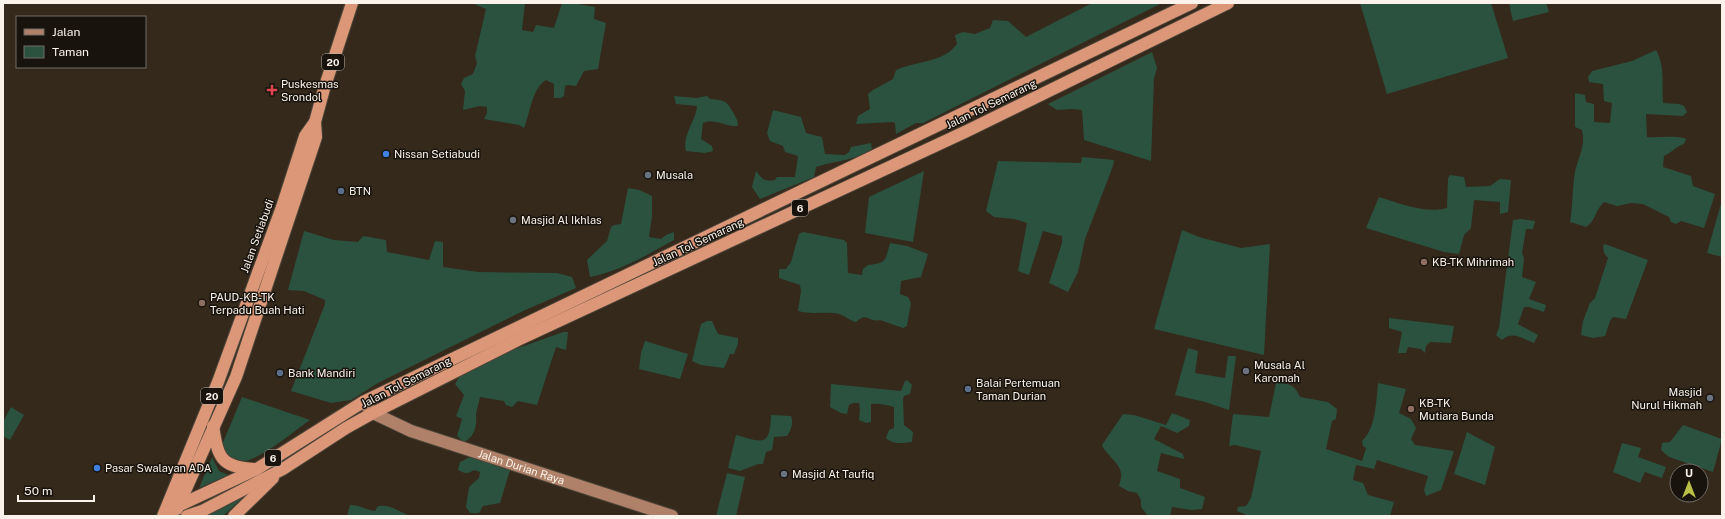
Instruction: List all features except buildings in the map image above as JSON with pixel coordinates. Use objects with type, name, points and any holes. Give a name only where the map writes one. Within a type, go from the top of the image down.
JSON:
[{"type":"highway","name":"Jalan Setiabudi","points":[[164,516],[176,511],[236,377],[316,137],[315,122],[324,89],[352,3]]},
{"type":"highway","name":"Jalan Tol Semarang","points":[[176,511],[257,469],[363,402],[1192,3]]},
{"type":"highway","name":"Jalan Tol Semarang","points":[[187,516],[202,511],[283,469],[346,428],[373,413],[522,338],[967,131],[1228,3]]},
{"type":"highway","name":"Jalan Setiabudi","points":[[164,516],[221,375],[282,207],[305,136],[315,122]]},
{"type":"highway","points":[[213,426],[217,450],[225,462],[239,468],[257,469]]},
{"type":"highway","points":[[234,516],[283,469]]},
{"type":"main road","points":[[363,402],[373,413]]},
{"type":"main road","name":"Jalan Durian Raya","points":[[373,413],[411,431],[672,516]]},
{"type":"green space","points":[[472,3],[525,3],[522,30],[533,32],[536,25],[554,28],[562,3],[573,3],[595,7],[594,19],[606,23],[598,69],[584,71],[576,86],[565,86],[564,96],[561,98],[554,98],[554,84],[546,80],[541,84],[534,95],[524,128],[519,125],[484,119],[487,113],[487,107],[480,106],[463,110],[465,91],[461,84],[464,78],[473,74],[477,63],[475,56],[486,9]]},
{"type":"green space","points":[[1092,3],[1162,3],[923,123],[916,123],[896,134],[895,123],[892,122],[856,124],[858,116],[870,109],[868,94],[893,79],[896,70],[929,61],[944,55],[957,44],[955,35],[963,32],[975,34],[990,28],[993,20],[1008,21],[1026,37]]},
{"type":"green space","points":[[1360,3],[1491,3],[1508,58],[1387,94]]},
{"type":"green space","points":[[1509,3],[1546,3],[1549,12],[1513,21]]},
{"type":"green space","points":[[1656,50],[1662,69],[1663,103],[1679,104],[1684,106],[1687,112],[1683,116],[1646,114],[1647,137],[1673,137],[1686,139],[1684,144],[1664,156],[1663,167],[1691,176],[1693,186],[1715,194],[1704,228],[1681,221],[1676,224],[1671,222],[1669,217],[1643,204],[1631,203],[1617,206],[1604,202],[1599,208],[1592,222],[1586,227],[1570,222],[1575,172],[1583,141],[1582,130],[1575,127],[1575,93],[1585,95],[1586,102],[1594,104],[1594,122],[1610,123],[1612,103],[1604,101],[1603,84],[1589,82],[1588,77],[1592,71],[1632,61]]},
{"type":"green space","points":[[1152,52],[1157,68],[1154,78],[1151,161],[1084,140],[1082,110],[1057,110],[1048,104]]},
{"type":"green space","points":[[674,96],[696,98],[707,96],[710,99],[725,102],[734,114],[738,126],[716,122],[703,123],[701,139],[712,146],[713,151],[705,153],[686,151],[685,145],[687,134],[697,106],[676,104]]},
{"type":"green space","points":[[773,110],[801,117],[806,133],[822,137],[825,154],[845,155],[849,152],[851,147],[871,143],[872,149],[850,159],[816,167],[814,177],[760,199],[752,187],[756,171],[762,178],[769,181],[775,180],[777,177],[795,177],[798,156],[785,152],[783,146],[770,141],[767,133]]},
{"type":"green space","points":[[1082,157],[1114,160],[1085,239],[1078,272],[1068,292],[1049,283],[1062,243],[1062,236],[1043,231],[1029,275],[1018,271],[1027,223],[1014,219],[994,217],[986,211],[998,161],[1081,163]]},
{"type":"green space","points":[[924,171],[913,242],[865,233],[869,197]]},
{"type":"green space","points":[[1450,175],[1464,177],[1466,187],[1490,186],[1500,179],[1511,180],[1508,212],[1500,214],[1500,202],[1474,200],[1471,228],[1464,235],[1459,254],[1444,252],[1366,228],[1379,197],[1422,209],[1430,210],[1447,208],[1448,178]]},
{"type":"green space","points":[[628,188],[639,190],[652,196],[652,216],[649,237],[661,239],[674,232],[674,240],[623,267],[590,277],[587,260],[607,241],[611,227],[621,224]]},
{"type":"green space","points":[[1722,200],[1722,257],[1707,253]]},
{"type":"green space","points":[[1521,219],[1535,221],[1533,229],[1526,229],[1522,253],[1524,258],[1522,277],[1536,282],[1529,299],[1546,305],[1544,312],[1529,307],[1524,307],[1518,324],[1538,335],[1534,343],[1518,336],[1506,337],[1502,340],[1496,335],[1499,328],[1513,220]]},
{"type":"green space","points":[[1182,230],[1199,237],[1241,248],[1270,244],[1264,355],[1154,329]]},
{"type":"green space","points":[[304,231],[334,240],[358,242],[363,236],[386,240],[387,252],[429,260],[435,241],[443,242],[443,267],[478,272],[557,273],[572,277],[576,288],[523,311],[378,383],[351,400],[331,403],[291,391],[325,304],[325,300],[304,291],[288,290]]},
{"type":"green space","points":[[803,232],[844,240],[847,243],[848,273],[862,275],[863,269],[868,265],[882,262],[886,257],[890,243],[907,246],[928,254],[921,277],[901,281],[900,294],[908,297],[911,303],[907,326],[903,328],[866,317],[863,317],[856,322],[839,314],[808,313],[798,311],[801,291],[800,285],[779,278],[779,269],[786,269],[791,262],[799,234]]},
{"type":"green space","points":[[1605,244],[1648,260],[1626,319],[1613,317],[1610,321],[1605,336],[1593,338],[1581,335],[1583,321],[1590,303],[1595,298],[1608,258],[1604,253],[1603,246]]},
{"type":"green space","points":[[1389,318],[1454,326],[1451,343],[1430,342],[1426,346],[1425,353],[1421,349],[1408,347],[1406,353],[1398,353],[1402,332],[1389,328]]},
{"type":"green space","points":[[707,321],[712,321],[718,334],[738,338],[738,344],[734,354],[730,354],[724,368],[701,365],[692,361],[701,324]]},
{"type":"green space","points":[[563,332],[568,332],[566,350],[556,347],[537,405],[518,401],[512,407],[506,405],[504,401],[480,397],[476,414],[476,424],[472,434],[464,442],[457,436],[462,419],[456,416],[464,395],[455,384],[461,374],[510,351]]},
{"type":"green space","points":[[645,341],[688,354],[680,379],[639,369],[641,353]]},
{"type":"green space","points":[[1188,348],[1198,351],[1195,373],[1225,378],[1228,356],[1236,356],[1229,410],[1205,402],[1175,395]]},
{"type":"green space","points":[[907,380],[912,385],[910,394],[904,396],[903,399],[904,425],[913,432],[912,442],[895,443],[886,438],[889,430],[894,428],[894,407],[871,404],[871,422],[866,423],[859,420],[859,403],[849,405],[847,414],[841,413],[830,407],[831,384],[901,391],[905,381]]},
{"type":"green space","points":[[1276,383],[1294,387],[1300,397],[1328,402],[1337,409],[1336,419],[1332,421],[1326,449],[1362,461],[1366,448],[1363,446],[1362,441],[1367,436],[1373,422],[1378,383],[1406,389],[1399,413],[1411,419],[1416,428],[1411,439],[1415,445],[1454,451],[1441,490],[1426,496],[1424,490],[1428,476],[1377,460],[1374,469],[1356,465],[1353,480],[1363,483],[1368,495],[1394,502],[1390,516],[1249,516],[1237,511],[1238,507],[1246,506],[1251,498],[1261,451],[1235,445],[1229,446],[1233,414],[1269,417]]},
{"type":"green space","points":[[242,397],[310,420],[253,459],[243,461],[233,460],[222,445]]},
{"type":"green space","points":[[11,407],[24,415],[10,440],[3,436],[3,422]]},
{"type":"green space","points":[[1172,413],[1190,420],[1189,426],[1177,433],[1161,426],[1154,439],[1183,454],[1184,459],[1161,453],[1157,471],[1180,479],[1180,488],[1205,497],[1202,509],[1191,510],[1172,507],[1170,516],[1148,516],[1141,507],[1141,500],[1137,493],[1128,491],[1119,486],[1121,476],[1120,469],[1102,445],[1123,414],[1134,415],[1166,425]]},
{"type":"green space","points":[[771,415],[791,416],[792,426],[787,436],[774,437],[772,450],[766,452],[763,464],[758,464],[740,471],[728,468],[736,435],[763,440],[769,433]]},
{"type":"green space","points":[[1683,425],[1722,439],[1713,472],[1709,471],[1709,463],[1687,463],[1669,457],[1661,450],[1662,443],[1670,442]]},
{"type":"green space","points":[[1467,432],[1495,447],[1485,485],[1454,474]]},
{"type":"green space","points":[[1622,443],[1641,448],[1638,457],[1666,467],[1662,478],[1645,472],[1640,483],[1613,472]]},
{"type":"green space","points":[[212,457],[219,471],[228,475],[199,488]]},
{"type":"green space","points":[[470,457],[510,470],[500,503],[483,506],[479,513],[470,513],[466,507],[469,487],[479,478],[480,472],[474,470],[466,473],[458,470],[460,462]]},
{"type":"green space","points":[[727,473],[745,477],[736,516],[716,516]]},
{"type":"green space","points":[[249,492],[223,516],[196,516]]},
{"type":"green space","points":[[350,505],[375,511],[378,506],[387,506],[411,516],[347,516]]},
{"type":"place","name":"Puskesmas Srondol","points":[[272,90]]},
{"type":"place","name":"Nissan Setiabudi","points":[[386,154]]},
{"type":"place","name":"Musala","points":[[648,175]]},
{"type":"place","name":"BTN","points":[[341,191]]},
{"type":"place","name":"Masjid Al Ikhlas","points":[[513,220]]},
{"type":"place","name":"KB-TK Mihrimah","points":[[1424,262]]},
{"type":"place","name":"PAUD-KB-TK Terpadu Buah Hati","points":[[202,303]]},
{"type":"place","name":"Musala Al Karomah","points":[[1246,371]]},
{"type":"place","name":"Bank Mandiri","points":[[280,373]]},
{"type":"place","name":"Balai Pertemuan Taman Durian","points":[[968,389]]},
{"type":"place","name":"Masjid Nurul Hikmah","points":[[1710,398]]},
{"type":"place","name":"KB-TK Mutiara Bunda","points":[[1411,409]]},
{"type":"place","name":"Pasar Swalayan ADA","points":[[97,468]]},
{"type":"place","name":"Masjid At Taufiq","points":[[784,474]]}]
